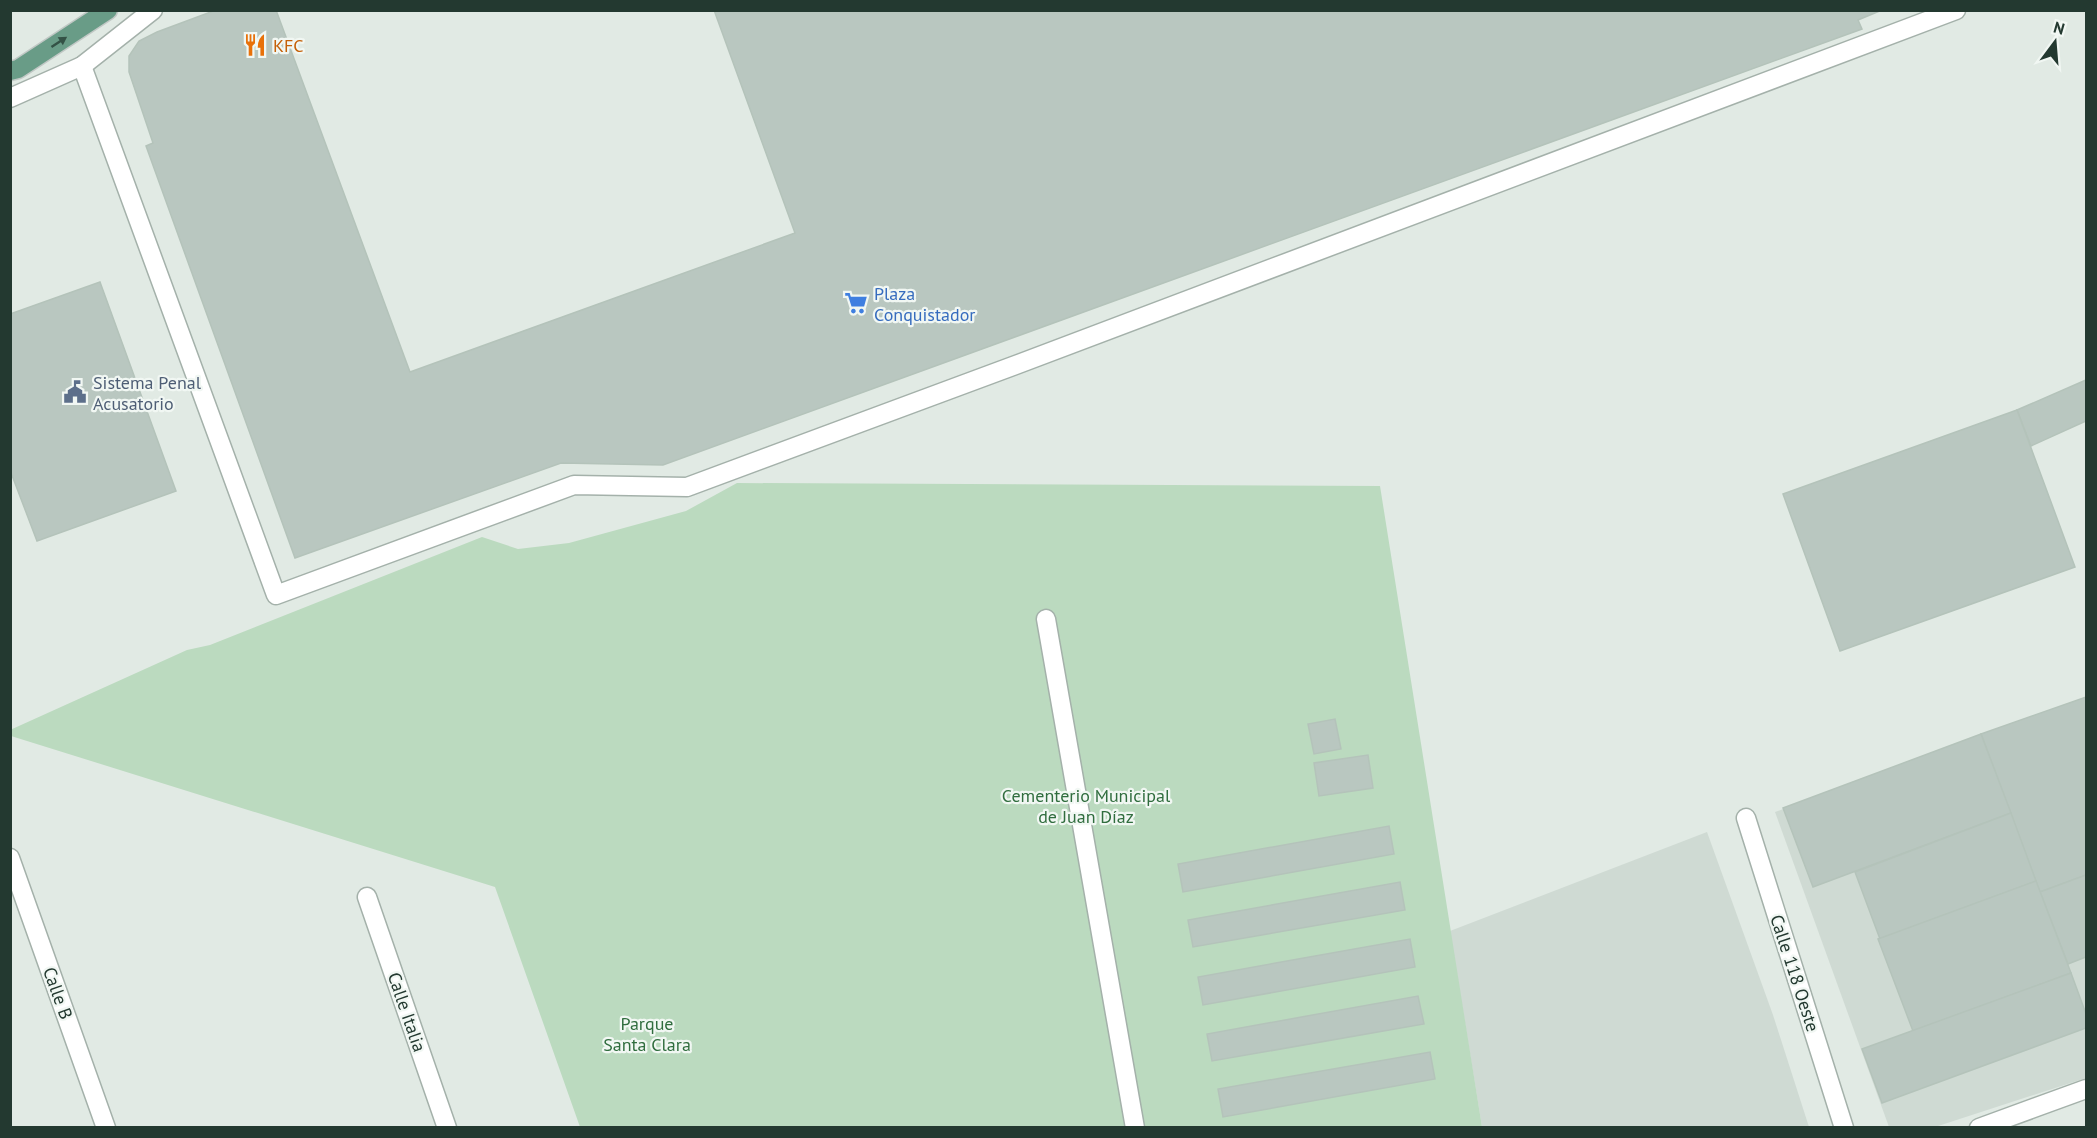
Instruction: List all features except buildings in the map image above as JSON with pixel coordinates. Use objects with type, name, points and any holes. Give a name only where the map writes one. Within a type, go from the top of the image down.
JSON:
[{"type":"main road","points":[[10,71],[18,69],[108,10]]},
{"type":"street","points":[[10,98],[82,66],[153,10]]},
{"type":"street","points":[[82,66],[276,595],[574,485],[687,487],[1956,10]]},
{"type":"street","points":[[1046,619],[1135,1128]]},
{"type":"street","name":"Calle 118 Oeste","points":[[1746,818],[1844,1128]]},
{"type":"street","name":"Calle B","points":[[10,858],[106,1128]]},
{"type":"street","name":"Calle Italia","points":[[367,897],[447,1128]]},
{"type":"street","points":[[1979,1128],[2086,1089]]},
{"type":"shaded area","points":[[2086,697],[2086,1078],[1935,1127],[1889,1127],[1775,812]]},
{"type":"shaded area","points":[[1707,832],[1773,1015],[1809,1127],[1482,1127],[1450,931]]},
{"type":"green space","name":"Cementerio Municipal de Juan Díaz","points":[[737,483],[1380,486],[1482,1127],[580,1127],[495,887],[11,736],[10,730],[187,650],[210,645],[482,537],[518,549],[569,543],[686,511]]},
{"type":"place","name":"KFC","points":[[255,45]]},
{"type":"place","name":"Plaza Conquistador","points":[[856,303]]},
{"type":"place","name":"Sistema Penal Acusatorio","points":[[75,392]]},
{"type":"park label","name":"Parque Santa Clara","points":[[647,1033]]}]
